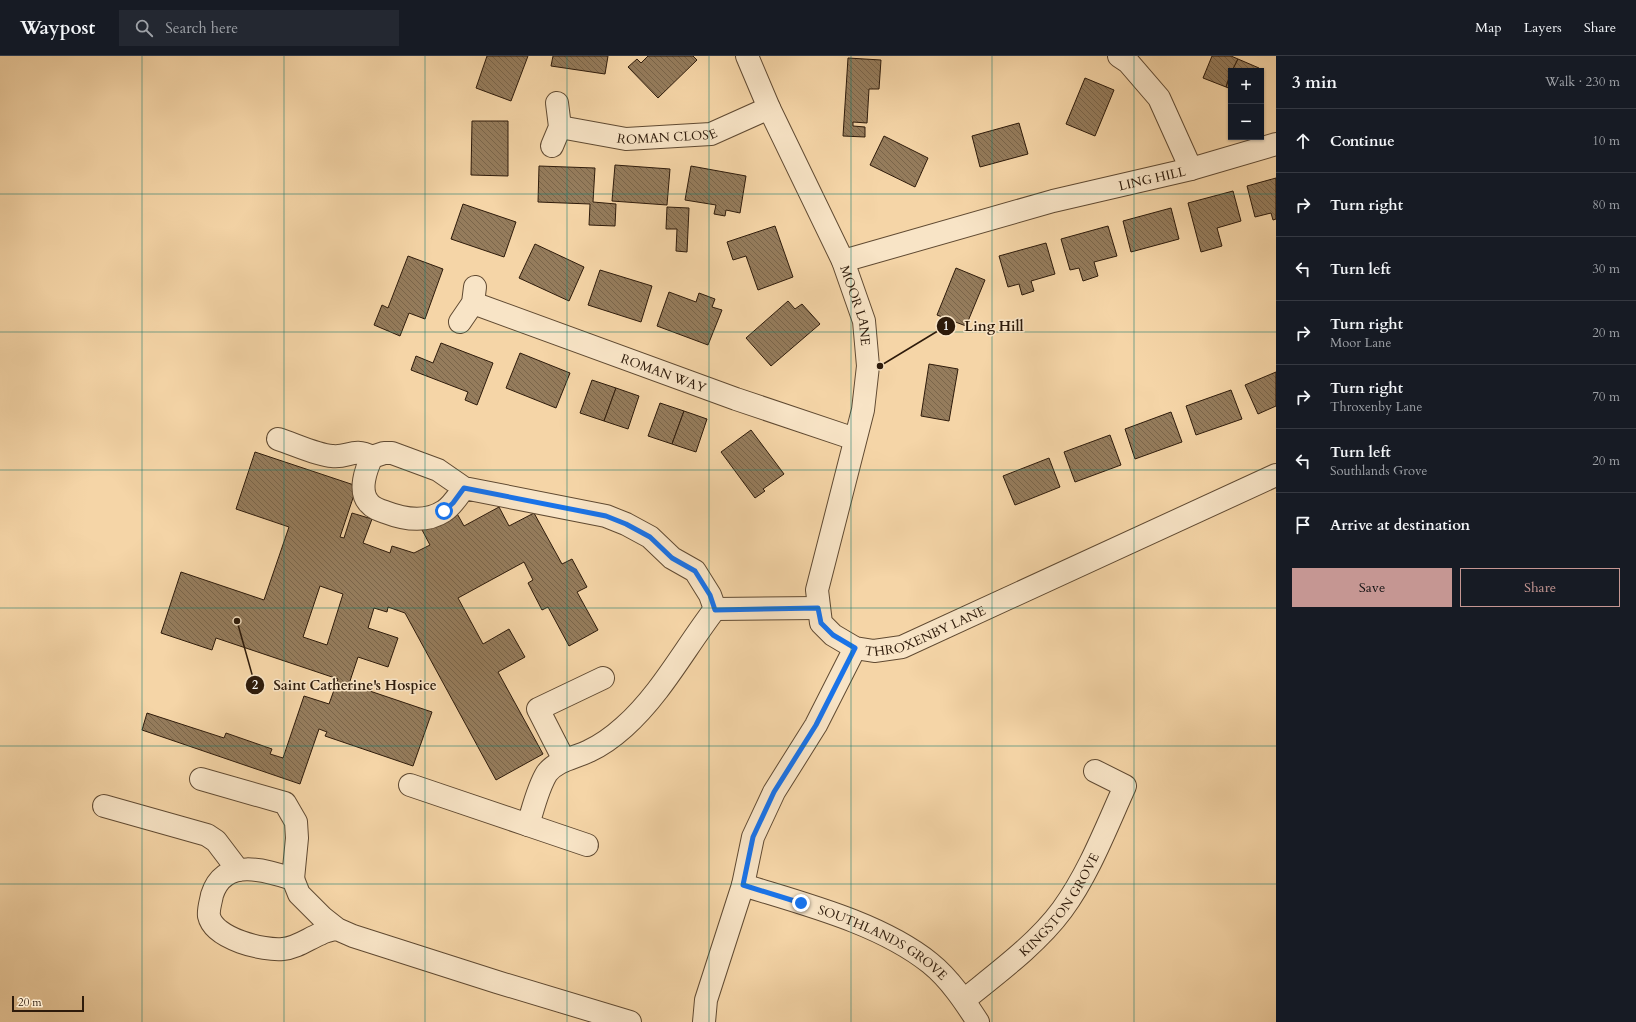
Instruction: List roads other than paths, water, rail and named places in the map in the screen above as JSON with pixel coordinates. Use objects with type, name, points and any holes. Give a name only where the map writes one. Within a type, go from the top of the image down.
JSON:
[{"type":"street","name":"MOOR LANE","points":[[747,56],[769,108],[843,261],[864,321],[868,366],[863,410],[817,590],[821,623],[833,635],[855,648]]},
{"type":"street","points":[[1119,56],[1128,62],[1159,98],[1191,169]]},
{"type":"street","name":"ROMAN CLOSE","points":[[557,103],[556,137],[626,139],[711,134],[769,108]]},
{"type":"street","name":"LING HILL","points":[[843,261],[1052,201],[1191,169],[1276,144]]},
{"type":"street","name":"ROMAN WAY","points":[[460,322],[474,295],[736,399],[855,439]]},
{"type":"street","points":[[278,439],[333,457],[364,452],[372,457]]},
{"type":"street","points":[[464,488],[453,503],[444,511],[429,518],[418,519],[395,516],[374,508],[368,502],[364,492],[364,483],[366,469],[372,457],[384,453],[398,456],[438,470],[464,488],[606,516],[626,524],[650,537],[672,558],[695,571],[710,595],[715,610]]},
{"type":"street","name":"THROXENBY LANE","points":[[704,1022],[706,1000],[743,885],[753,837],[774,792],[816,725],[855,648],[874,651],[902,648],[1276,475]]},
{"type":"street","points":[[715,610],[818,608]]},
{"type":"street","points":[[528,824],[543,780],[548,772],[564,760],[590,751],[611,738],[624,727],[648,703],[715,610]]},
{"type":"street","points":[[564,760],[538,709],[603,678]]},
{"type":"street","name":"KINGSTON GROVE","points":[[964,1000],[1038,937],[1062,911],[1081,881],[1125,786],[1095,771]]},
{"type":"street","points":[[200,778],[285,804],[296,822],[297,838],[293,879],[299,894],[323,918],[337,929],[353,936],[497,982],[630,1022]]},
{"type":"street","points":[[410,785],[587,845]]},
{"type":"street","points":[[104,806],[207,836],[216,841],[238,870]]},
{"type":"street","points":[[293,879],[266,870],[238,870],[226,874],[215,888],[210,905],[209,917],[216,927],[231,938],[270,950],[286,949],[320,933],[337,929]]},
{"type":"street","name":"SOUTHLANDS GROVE","points":[[743,885],[856,922],[912,951],[931,964],[964,1000],[978,1022]]},
{"type":"place","name":"Ling Hill","points":[[880,366]]},
{"type":"place","name":"Saint Catherine's Hospice","points":[[237,621]]}]
